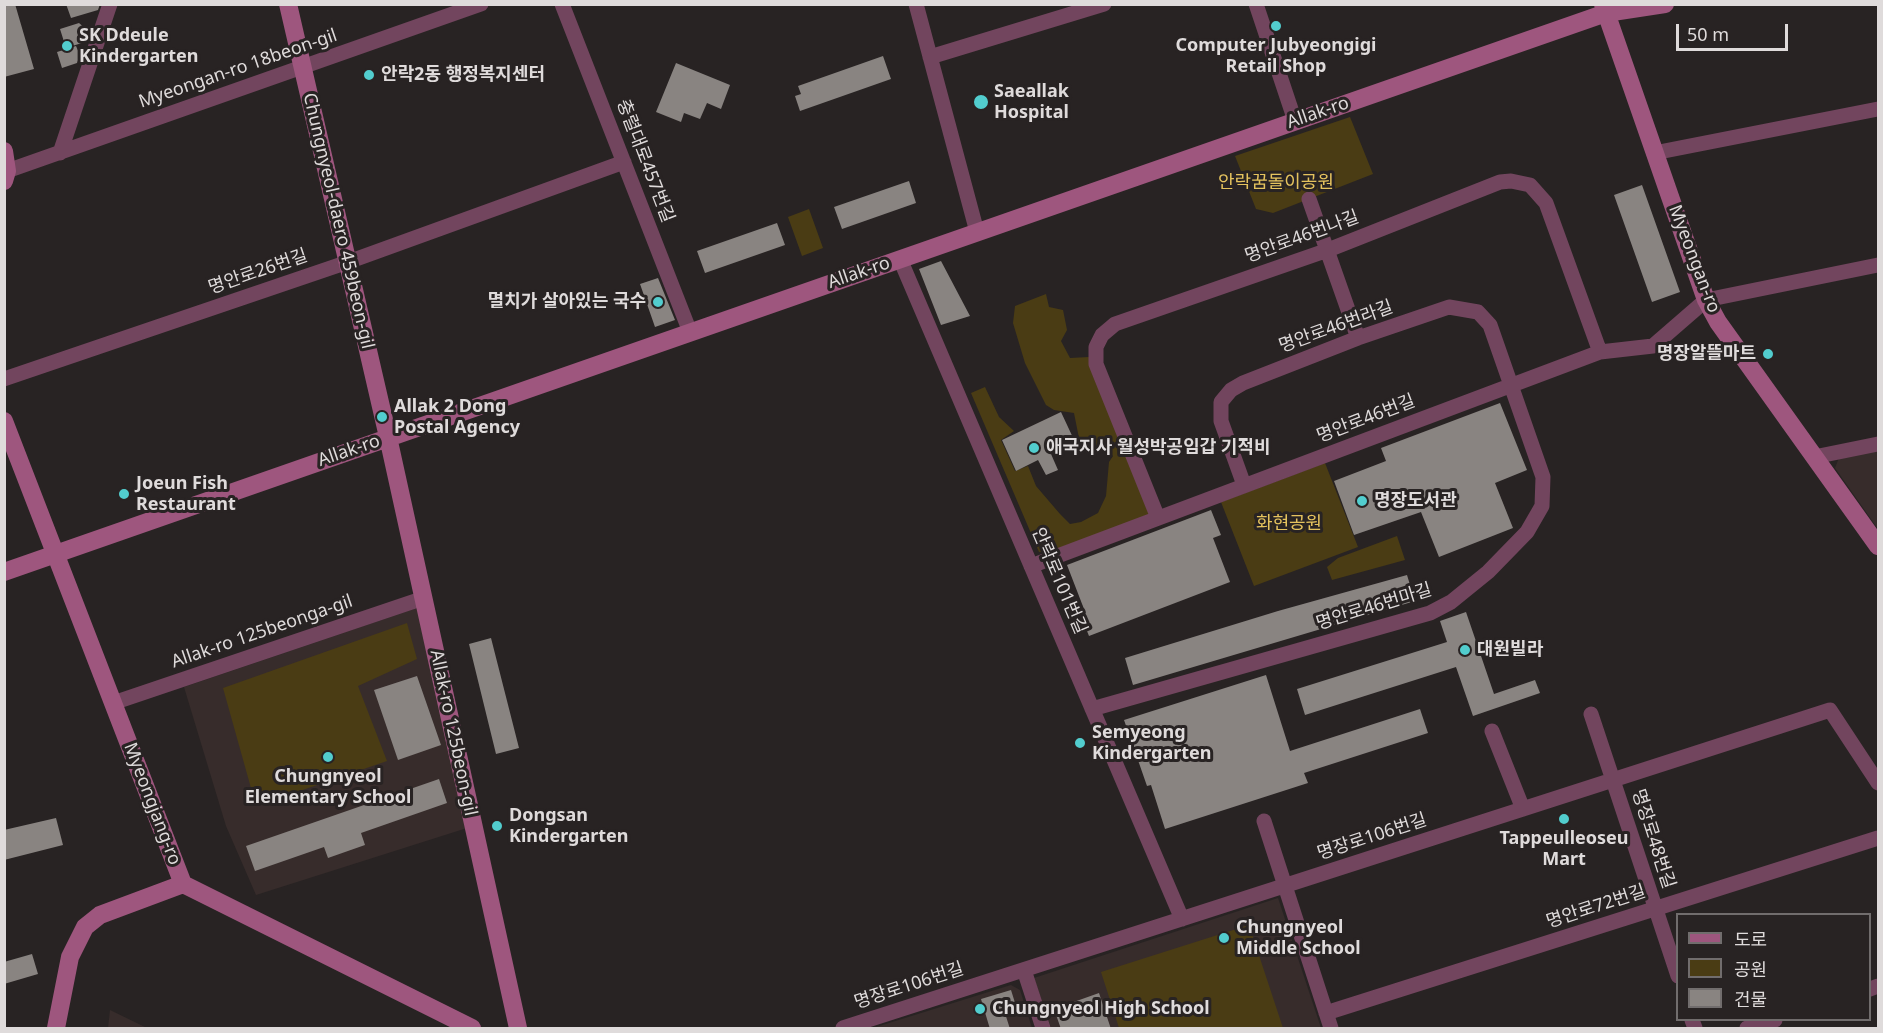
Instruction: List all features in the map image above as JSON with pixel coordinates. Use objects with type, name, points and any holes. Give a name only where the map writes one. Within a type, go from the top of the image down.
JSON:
[{"type":"main road","name":"Chungnyeol-daero 459beon-gil","points":[[288,4],[388,437]]},
{"type":"main road","name":"Allak-ro","points":[[4,572],[1295,121],[1604,9],[1665,4]]},
{"type":"main road","name":"Myeongan-ro","points":[[1604,9],[1706,300],[1719,322],[1878,546]]},
{"type":"main road","points":[[4,151],[6,176]]},
{"type":"main road","name":"Myeongjang-ro","points":[[4,422],[183,884],[472,1029]]},
{"type":"main road","name":"Allak-ro 125beon-gil","points":[[388,437],[518,1029]]},
{"type":"main road","points":[[56,1029],[70,957],[85,927],[100,915],[183,884]]},
{"type":"street","points":[[60,153],[110,4]]},
{"type":"street","name":"Myeongan-ro 18beon-gil","points":[[6,176],[60,153],[481,4]]},
{"type":"street","name":"충렬대로457번길","points":[[562,4],[690,332]]},
{"type":"street","points":[[916,4],[977,232]]},
{"type":"street","points":[[930,57],[1104,4]]},
{"type":"street","points":[[1256,4],[1295,121]]},
{"type":"street","points":[[1654,153],[1878,109]]},
{"type":"street","name":"명안로26번길","points":[[4,379],[348,262],[624,162]]},
{"type":"street","name":"명안로46번나길","points":[[1158,518],[1096,364],[1096,348],[1102,335],[1115,324],[1328,250],[1500,182],[1511,181],[1530,185],[1546,203],[1600,352]]},
{"type":"street","points":[[1310,199],[1358,338]]},
{"type":"street","name":"안락로101번길","points":[[900,259],[1182,919]]},
{"type":"street","points":[[1706,300],[1878,265]]},
{"type":"street","name":"명안로46번길","points":[[1031,566],[1600,352],[1653,346],[1706,300]]},
{"type":"street","name":"명안로46번라길","points":[[1244,485],[1221,421],[1221,402],[1243,383],[1358,338],[1449,307],[1467,308],[1478,312],[1490,325],[1511,386]]},
{"type":"street","name":"명안로46번마길","points":[[1092,709],[1430,613],[1465,591],[1488,572],[1527,532],[1542,506],[1543,477],[1511,386]]},
{"type":"street","points":[[1814,457],[1878,444]]},
{"type":"street","name":"Allak-ro 125beonga-gil","points":[[113,703],[424,598]]},
{"type":"street","name":"명장로106번길","points":[[843,1029],[1830,710],[1878,783]]},
{"type":"street","name":"명장로48번길","points":[[1591,714],[1676,973]]},
{"type":"street","points":[[1492,731],[1523,808]]},
{"type":"street","points":[[1264,821],[1331,1029]]},
{"type":"street","name":"명안로72번길","points":[[1326,1012],[1878,838]]},
{"type":"street","points":[[1024,970],[1043,1029]]},
{"type":"street","points":[[1747,1029],[1772,1021]]},
{"type":"shaded area","points":[[1878,451],[1878,529],[1835,468],[1839,458]]},
{"type":"shaded area","name":"Chungnyeol Elementary School","points":[[420,607],[467,828],[256,895],[226,826],[184,687]]},
{"type":"shaded area","name":"Chungnyeol Middle School","points":[[1278,898],[1321,1028],[1051,1028],[1034,978]]},
{"type":"shaded area","name":"Chungnyeol High School","points":[[1011,985],[1020,990],[1032,1028],[873,1028]]},
{"type":"shaded area","points":[[110,1010],[147,1028],[108,1028]]},
{"type":"green space","name":"안락꿈돌이공원","points":[[1350,117],[1373,174],[1273,213],[1256,209],[1235,156]]},
{"type":"green space","points":[[809,209],[823,248],[802,256],[788,217]]},
{"type":"green space","points":[[1046,294],[1049,307],[1063,310],[1067,330],[1061,341],[1070,358],[1089,357],[1155,516],[1057,551],[1039,552],[971,393],[985,387],[999,417],[1014,431],[1001,440],[1015,471],[1028,466],[1036,486],[1070,524],[1081,522],[1098,513],[1106,496],[1109,462],[1113,456],[1108,451],[1081,448],[1074,413],[1054,410],[1046,405],[1025,363],[1013,323],[1015,306]]},
{"type":"green space","name":"화현공원","points":[[1325,463],[1358,547],[1254,586],[1221,502]]},
{"type":"green space","points":[[1397,536],[1405,560],[1332,580],[1327,567],[1338,558]]},
{"type":"green space","points":[[407,623],[417,659],[358,686],[387,761],[256,806],[223,688]]},
{"type":"green space","points":[[1249,925],[1283,1028],[1119,1028],[1101,972]]},
{"type":"building","points":[[4,4],[15,4],[34,69],[4,77]]},
{"type":"building","points":[[66,4],[100,4],[98,10],[71,18]]},
{"type":"building","points":[[79,23],[87,30],[85,42],[66,48],[60,29]]},
{"type":"building","points":[[76,46],[80,55],[77,63],[62,68],[57,52]]},
{"type":"building","points":[[883,56],[891,79],[800,111],[795,96],[801,94],[798,86]]},
{"type":"building","points":[[676,63],[730,85],[721,109],[707,103],[700,119],[684,113],[681,122],[656,112]]},
{"type":"building","points":[[909,181],[916,203],[842,229],[834,207]]},
{"type":"building","points":[[1642,185],[1680,292],[1652,302],[1614,195]]},
{"type":"building","points":[[777,223],[785,245],[705,273],[697,251]]},
{"type":"building","points":[[941,261],[970,316],[941,325],[919,269]]},
{"type":"building","name":"멸치가 살아있는 국수","points":[[658,278],[675,320],[655,327],[640,284]]},
{"type":"building","points":[[1500,403],[1527,470],[1495,483],[1513,528],[1439,557],[1421,512],[1354,535],[1334,481],[1386,461],[1381,448]]},
{"type":"building","name":"애국지사 월성박공임갑 기적비","points":[[1061,412],[1075,442],[1051,454],[1058,470],[1046,475],[1038,460],[1016,471],[1002,440]]},
{"type":"building","points":[[1211,510],[1221,535],[1213,538],[1230,582],[1089,636],[1079,611],[1084,609],[1067,565]]},
{"type":"building","points":[[1407,575],[1415,601],[1133,685],[1125,658],[1278,611]]},
{"type":"building","points":[[1466,612],[1494,694],[1535,680],[1540,693],[1473,716],[1456,667],[1305,715],[1297,689],[1447,642],[1440,621]]},
{"type":"building","points":[[491,638],[519,748],[496,754],[469,644]]},
{"type":"building","points":[[1266,675],[1290,751],[1420,709],[1428,733],[1304,773],[1308,783],[1165,829],[1151,785],[1147,786],[1124,720]]},
{"type":"building","points":[[417,676],[441,745],[398,760],[374,690]]},
{"type":"building","points":[[439,779],[447,803],[361,833],[365,845],[328,858],[324,847],[255,871],[246,846]]},
{"type":"building","points":[[56,818],[63,845],[4,860],[4,830]]},
{"type":"building","points":[[32,954],[38,974],[4,984],[4,962]]},
{"type":"building","points":[[1011,990],[1016,1006],[1004,1010],[1010,1029],[990,1029],[981,999]]},
{"type":"building","points":[[1099,993],[1111,1029],[1061,1029],[1054,1009]]},
{"type":"place","name":"Computer Jubyeongigi Retail Shop","points":[[1276,26]]},
{"type":"place","name":"SK Ddeule Kindergarten","points":[[67,46]]},
{"type":"place","name":"안락2동 행정복지센터","points":[[369,75]]},
{"type":"place","name":"Saeallak Hospital","points":[[981,102]]},
{"type":"place","name":"멸치가 살아있는 국수","points":[[658,302]]},
{"type":"place","name":"명장알뜰마트","points":[[1768,354]]},
{"type":"place","name":"Allak 2 Dong Postal Agency","points":[[382,417]]},
{"type":"place","name":"애국지사 월성박공임갑 기적비","points":[[1034,448]]},
{"type":"place","name":"Joeun Fish Restaurant","points":[[124,494]]},
{"type":"place","name":"명장도서관","points":[[1362,501]]},
{"type":"place","name":"대원빌라","points":[[1465,650]]},
{"type":"place","name":"Semyeong Kindergarten","points":[[1080,743]]},
{"type":"place","name":"Chungnyeol Elementary School","points":[[328,757]]},
{"type":"place","name":"Tappeulleoseu Mart","points":[[1564,819]]},
{"type":"place","name":"Dongsan Kindergarten","points":[[497,826]]},
{"type":"place","name":"Chungnyeol Middle School","points":[[1224,938]]},
{"type":"place","name":"Chungnyeol High School","points":[[980,1009]]}]
